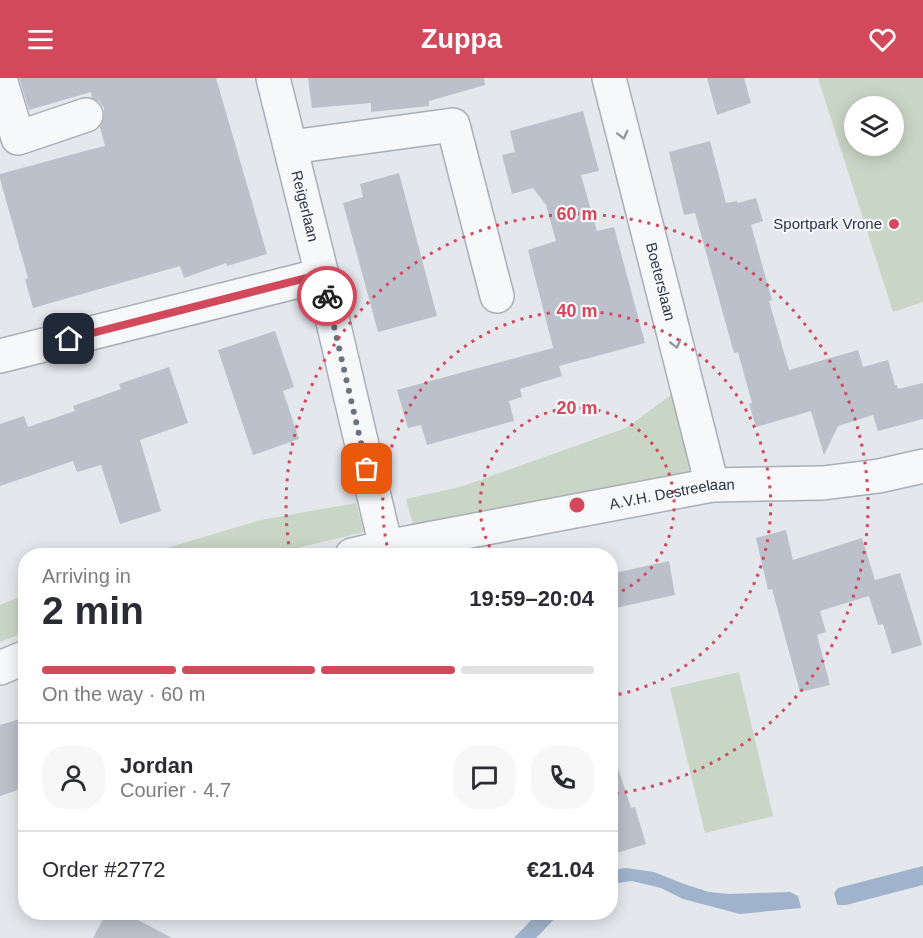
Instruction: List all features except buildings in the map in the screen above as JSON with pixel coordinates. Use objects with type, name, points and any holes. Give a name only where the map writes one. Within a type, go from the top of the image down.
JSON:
[{"type":"street","name":"Reigerlaan","points":[[273,78],[386,547]]},
{"type":"street","name":"Boeterslaan","points":[[609,78],[712,484]]},
{"type":"street","points":[[0,79],[18,138],[86,115]]},
{"type":"street","points":[[291,147],[453,124],[497,296]]},
{"type":"street","points":[[0,356],[322,274]]},
{"type":"street","name":"A.V.H. Destreelaan","points":[[382,548],[442,546],[712,484],[823,483],[879,476],[923,466]]},
{"type":"street","points":[[0,668],[18,660]]},
{"type":"green space","name":"Sportpark Vrone","points":[[818,78],[923,78],[923,302],[893,312]]},
{"type":"green space","points":[[675,392],[694,470],[414,528],[406,499],[460,487],[626,428]]},
{"type":"green space","points":[[356,503],[364,532],[297,548],[167,548],[261,520]]},
{"type":"green space","points":[[18,598],[18,635],[0,642],[0,605]]},
{"type":"green space","points":[[739,672],[773,816],[705,833],[670,688]]},
{"type":"water","points":[[923,866],[923,885],[846,905],[837,904],[834,893],[838,888]]},
{"type":"water","points":[[618,869],[654,872],[709,892],[729,894],[790,892],[798,896],[801,908],[740,914],[683,899],[661,888],[632,881],[618,883]]},
{"type":"water","points":[[531,920],[553,920],[536,938],[514,938]]},
{"type":"way so far","points":[[327,296],[367,469]]},
{"type":"place","name":"Sportpark Vrone","points":[[894,224]]},
{"type":"route","points":[[69,339],[322,274],[327,296]]}]
